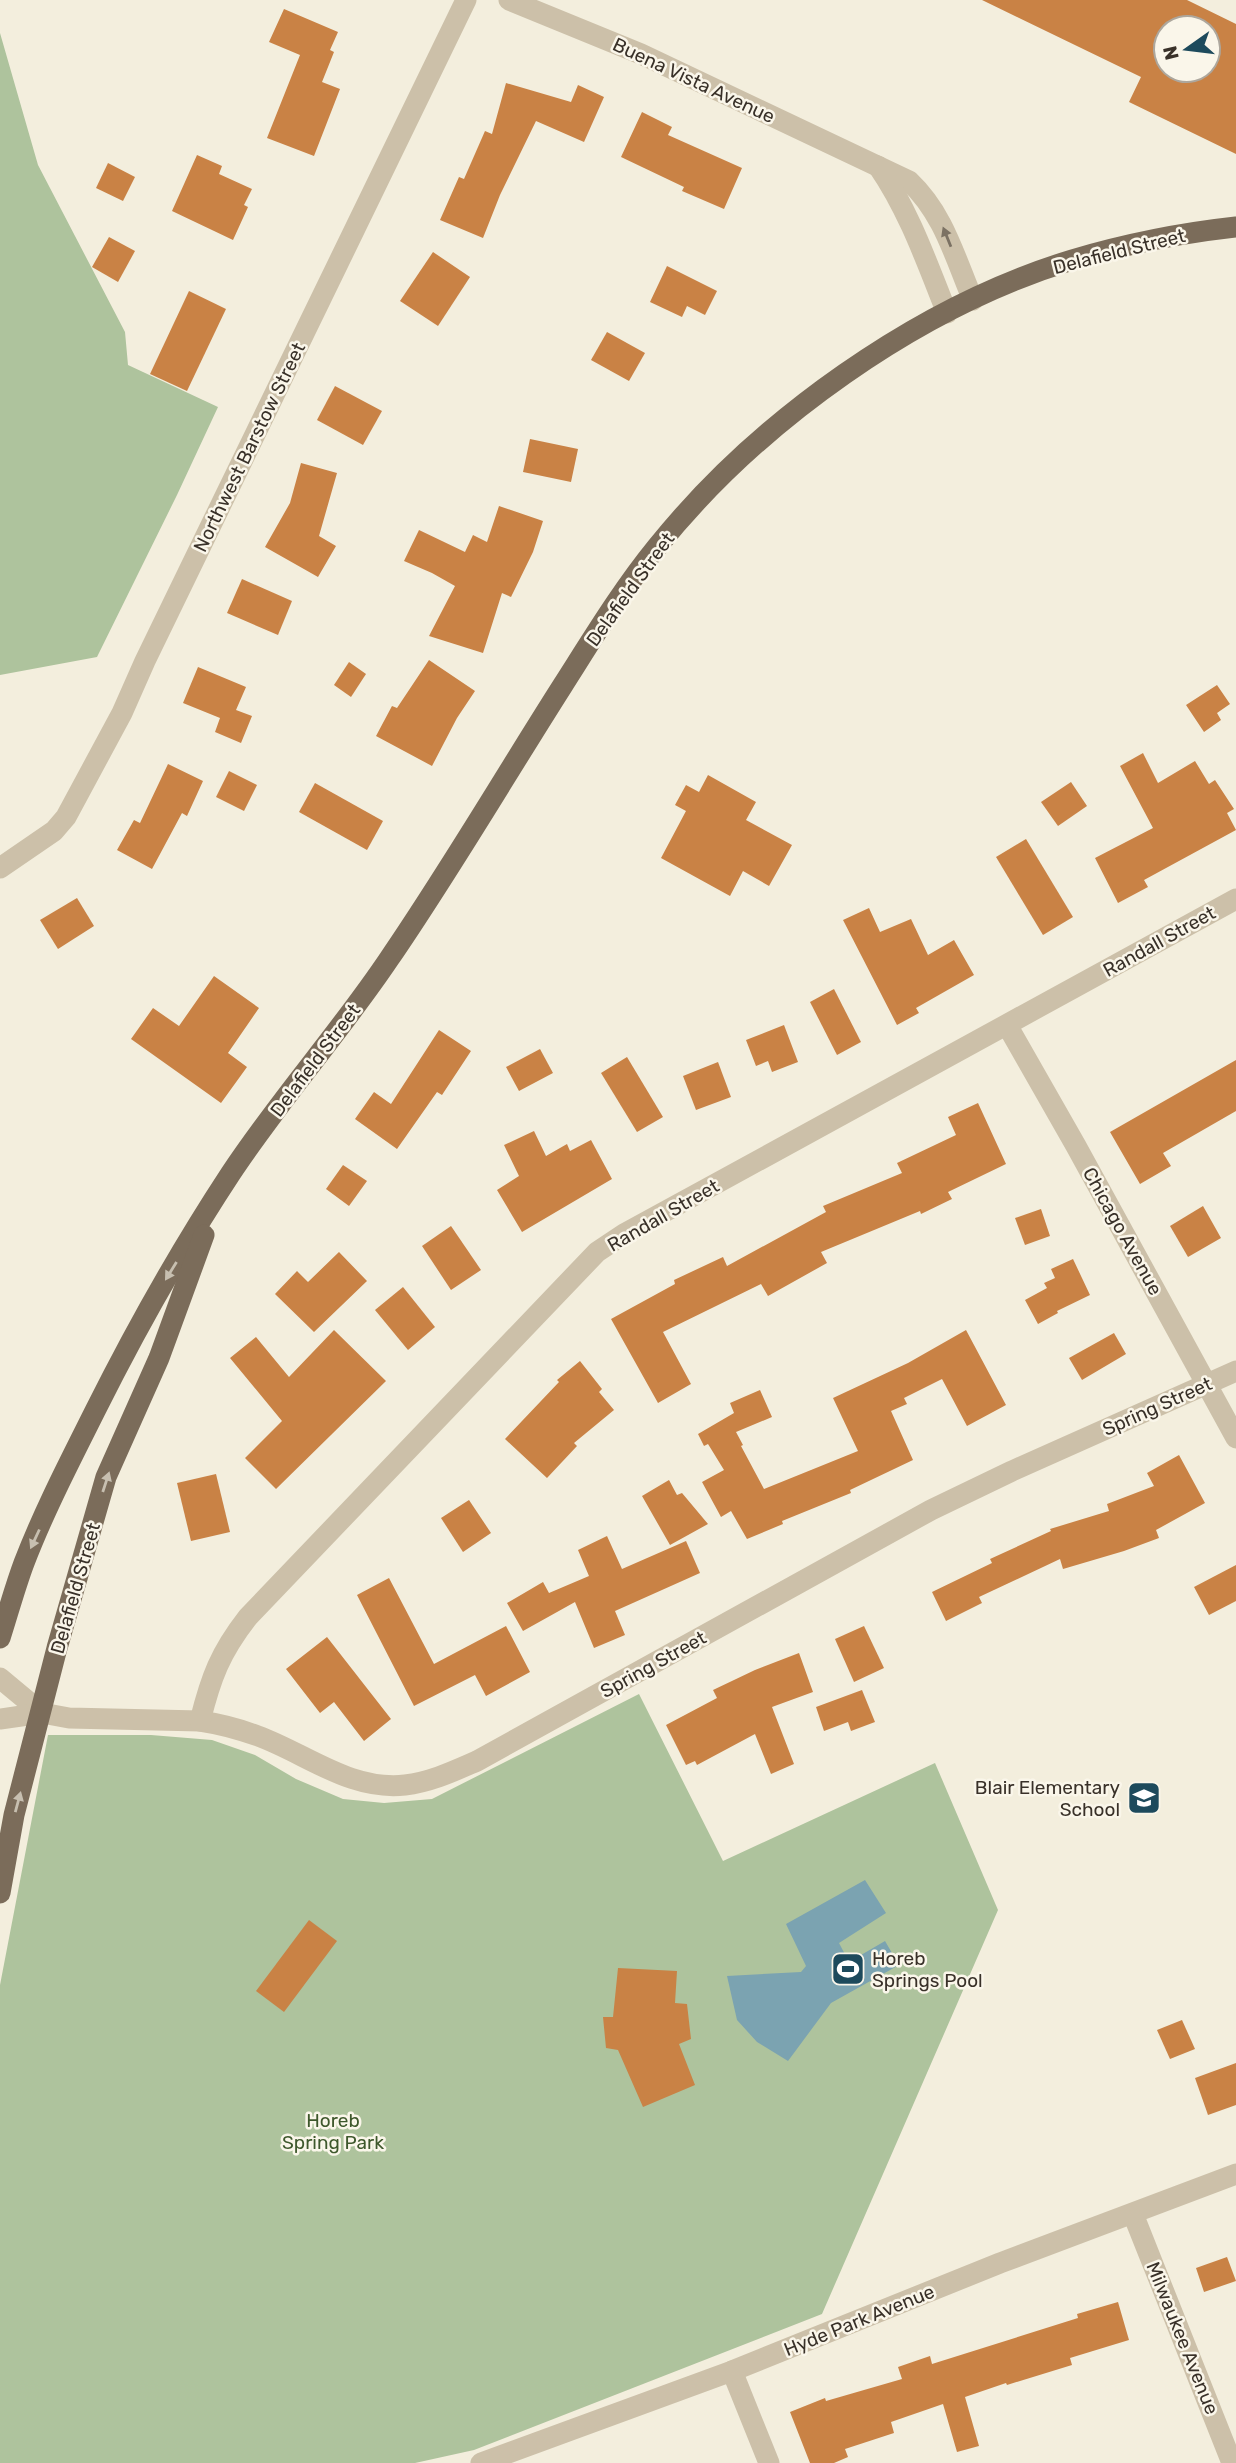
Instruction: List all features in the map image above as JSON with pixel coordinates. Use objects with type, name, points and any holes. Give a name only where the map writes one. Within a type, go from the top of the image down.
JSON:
[{"type":"main road","name":"Delafield Street","points":[[0,1638],[25,1561],[135,1330],[240,1161],[388,961],[613,608],[657,546],[702,496],[758,441],[800,407],[853,368],[947,313],[1009,283],[1069,261],[1152,240],[1236,227]]},
{"type":"main road","name":"Delafield Street","points":[[0,1892],[14,1815],[57,1648],[106,1478],[159,1358],[220,1192]]},
{"type":"street","name":"Northwest Barstow Street","points":[[0,868],[54,831],[66,817],[122,713],[466,0]]},
{"type":"street","name":"Buena Vista Avenue","points":[[509,0],[641,54],[909,181],[926,197],[940,220],[973,300]]},
{"type":"street","points":[[877,164],[892,186],[907,217],[947,313]]},
{"type":"street","name":"Randall Street","points":[[200,1721],[221,1655],[248,1617],[597,1252],[624,1234],[1236,899]]},
{"type":"street","name":"Chicago Avenue","points":[[1007,1025],[1236,1438]]},
{"type":"street","name":"Spring Street","points":[[42,1713],[69,1718],[200,1721],[220,1724],[259,1736],[329,1771],[356,1781],[405,1785],[442,1776],[477,1761],[931,1510],[1236,1371]]},
{"type":"street","points":[[0,1678],[42,1713]]},
{"type":"street","points":[[0,1719],[42,1713]]},
{"type":"street","name":"Hyde Park Avenue","points":[[481,2463],[732,2371],[1000,2263],[1236,2174]]},
{"type":"street","name":"Milwaukee Avenue","points":[[1133,2214],[1232,2463]]},
{"type":"street","points":[[732,2371],[769,2463]]},
{"type":"green space","points":[[0,33],[38,165],[125,332],[128,365],[218,407],[97,657],[0,675]]},
{"type":"green space","name":"Horeb Spring Park","points":[[639,1694],[723,1861],[935,1763],[998,1910],[822,2314],[474,2450],[415,2463],[0,2463],[0,1985],[48,1735],[151,1735],[212,1740],[255,1755],[296,1779],[343,1799],[384,1803],[432,1799]]},
{"type":"water","name":"Horeb Springs Pool","points":[[865,1880],[886,1913],[839,1943],[849,1962],[885,1941],[899,1965],[831,2003],[788,2061],[757,2042],[737,2020],[727,1976],[801,1972],[806,1966],[786,1924]]},
{"type":"building","points":[[982,0],[1187,0],[1216,14],[1152,14],[1152,84],[1222,84],[1222,17],[1236,24],[1236,154],[1129,102],[1141,77]]},
{"type":"building","points":[[284,9],[338,32],[330,50],[334,52],[322,82],[340,89],[314,156],[267,138],[300,55],[269,42]]},
{"type":"building","points":[[506,83],[571,102],[578,85],[604,97],[584,142],[536,121],[500,195],[483,238],[440,220],[459,177],[464,179],[485,131],[492,134]]},
{"type":"building","points":[[642,112],[672,127],[668,135],[742,168],[724,209],[682,191],[684,187],[621,157]]},
{"type":"building","points":[[197,155],[222,166],[219,174],[252,189],[244,205],[248,207],[233,240],[172,211]]},
{"type":"building","points":[[108,163],[135,177],[123,201],[96,188]]},
{"type":"building","points":[[109,237],[135,251],[118,282],[92,267]]},
{"type":"building","points":[[433,252],[470,277],[438,326],[400,301]]},
{"type":"building","points":[[667,266],[717,291],[705,315],[687,306],[682,317],[650,302]]},
{"type":"building","points":[[189,291],[226,309],[187,391],[150,374]]},
{"type":"building","points":[[607,332],[645,353],[629,381],[591,360]]},
{"type":"building","points":[[335,386],[382,411],[363,445],[317,420]]},
{"type":"building","points":[[530,439],[578,449],[571,482],[523,472]]},
{"type":"building","points":[[301,463],[337,473],[319,536],[336,546],[318,577],[265,547],[290,503]]},
{"type":"building","points":[[499,506],[543,521],[533,552],[511,597],[502,593],[483,653],[429,636],[455,586],[404,561],[419,530],[465,552],[473,535],[487,542]]},
{"type":"building","points":[[242,579],[292,601],[278,635],[227,613]]},
{"type":"building","points":[[429,660],[475,691],[457,718],[432,766],[376,736],[392,706],[397,708]]},
{"type":"building","points":[[349,662],[366,674],[351,697],[334,685]]},
{"type":"building","points":[[198,667],[246,687],[236,710],[252,716],[241,743],[215,732],[220,718],[183,703]]},
{"type":"building","points":[[1217,685],[1230,704],[1217,713],[1221,720],[1204,732],[1186,705]]},
{"type":"building","points":[[1143,753],[1158,783],[1195,761],[1209,784],[1215,780],[1234,809],[1227,813],[1236,830],[1144,880],[1148,887],[1118,903],[1095,858],[1153,828],[1120,766]]},
{"type":"building","points":[[168,764],[203,781],[187,816],[182,813],[152,869],[117,850],[134,820],[140,823]]},
{"type":"building","points":[[229,771],[257,785],[244,811],[216,797]]},
{"type":"building","points":[[708,775],[756,802],[746,820],[792,845],[769,886],[743,871],[730,896],[661,858],[686,811],[675,805],[686,785],[699,792]]},
{"type":"building","points":[[1071,782],[1087,806],[1058,826],[1041,802]]},
{"type":"building","points":[[315,783],[383,821],[367,850],[299,812]]},
{"type":"building","points":[[1026,839],[1073,917],[1043,935],[996,857]]},
{"type":"building","points":[[77,898],[94,926],[58,949],[40,920]]},
{"type":"building","points":[[869,908],[880,932],[911,919],[928,955],[954,940],[974,975],[916,1008],[919,1013],[897,1025],[843,920]]},
{"type":"building","points":[[214,976],[259,1008],[228,1053],[247,1067],[221,1103],[131,1039],[153,1008],[179,1026]]},
{"type":"building","points":[[834,989],[861,1042],[837,1055],[810,1002]]},
{"type":"building","points":[[784,1025],[798,1062],[772,1072],[768,1061],[756,1066],[746,1040]]},
{"type":"building","points":[[439,1030],[471,1051],[442,1095],[437,1092],[397,1149],[355,1119],[374,1092],[391,1104]]},
{"type":"building","points":[[540,1049],[553,1073],[519,1091],[506,1067]]},
{"type":"building","points":[[627,1057],[663,1117],[637,1132],[601,1073]]},
{"type":"building","points":[[1236,1060],[1236,1111],[1163,1153],[1171,1166],[1140,1184],[1110,1132]]},
{"type":"building","points":[[718,1062],[731,1097],[696,1110],[683,1076]]},
{"type":"building","points":[[978,1103],[1006,1164],[948,1192],[952,1199],[921,1214],[920,1211],[821,1252],[827,1263],[768,1296],[761,1284],[663,1332],[691,1384],[658,1403],[611,1319],[675,1284],[674,1280],[723,1257],[727,1266],[826,1212],[823,1206],[902,1173],[897,1163],[956,1135],[948,1117]]},
{"type":"building","points":[[534,1131],[546,1156],[567,1144],[570,1151],[591,1140],[612,1179],[522,1232],[497,1190],[519,1176],[504,1145]]},
{"type":"building","points":[[343,1165],[367,1181],[349,1206],[326,1189]]},
{"type":"building","points":[[1203,1206],[1221,1238],[1188,1257],[1170,1226]]},
{"type":"building","points":[[1041,1209],[1050,1236],[1025,1245],[1015,1218]]},
{"type":"building","points":[[451,1226],[481,1270],[451,1290],[422,1246]]},
{"type":"building","points":[[339,1252],[367,1281],[314,1332],[275,1294],[297,1271],[308,1282]]},
{"type":"building","points":[[1073,1259],[1090,1295],[1038,1324],[1025,1300],[1047,1288],[1044,1283],[1055,1278],[1051,1269]]},
{"type":"building","points":[[403,1287],[435,1327],[408,1350],[375,1310]]},
{"type":"building","points":[[334,1330],[386,1381],[276,1489],[245,1458],[282,1421],[230,1358],[256,1337],[289,1377]]},
{"type":"building","points":[[966,1330],[1006,1405],[967,1426],[942,1379],[904,1398],[907,1404],[891,1411],[913,1460],[850,1490],[851,1493],[782,1521],[783,1524],[747,1539],[731,1511],[721,1517],[702,1482],[724,1470],[708,1444],[704,1446],[698,1434],[734,1413],[730,1403],[760,1390],[772,1417],[736,1432],[764,1489],[858,1451],[833,1398],[908,1363]]},
{"type":"building","points":[[1114,1333],[1126,1354],[1082,1380],[1069,1358]]},
{"type":"building","points":[[580,1361],[602,1389],[599,1392],[614,1410],[574,1443],[577,1446],[547,1478],[505,1439],[559,1382],[557,1380]]},
{"type":"building","points":[[1179,1455],[1205,1503],[1156,1530],[1159,1538],[1063,1569],[1060,1559],[979,1597],[982,1603],[946,1621],[932,1592],[992,1563],[990,1559],[1051,1531],[1050,1529],[1109,1511],[1107,1504],[1154,1486],[1147,1473]]},
{"type":"building","points":[[216,1474],[230,1532],[191,1541],[177,1483]]},
{"type":"building","points":[[669,1480],[677,1495],[682,1493],[708,1524],[670,1545],[642,1496]]},
{"type":"building","points":[[469,1500],[491,1533],[463,1552],[441,1518]]},
{"type":"building","points":[[607,1536],[622,1569],[686,1541],[700,1573],[615,1611],[625,1635],[594,1648],[575,1602],[523,1631],[507,1603],[543,1582],[549,1593],[589,1576],[578,1550]]},
{"type":"building","points":[[1236,1565],[1236,1601],[1209,1615],[1194,1587]]},
{"type":"building","points":[[389,1578],[434,1664],[506,1626],[530,1672],[486,1696],[475,1675],[414,1706],[357,1595]]},
{"type":"building","points":[[864,1626],[884,1668],[854,1682],[835,1639]]},
{"type":"building","points":[[327,1637],[391,1719],[364,1741],[334,1702],[320,1713],[286,1669]]},
{"type":"building","points":[[799,1653],[813,1692],[772,1707],[794,1764],[771,1774],[755,1734],[697,1765],[695,1761],[686,1765],[666,1725],[717,1698],[713,1690]]},
{"type":"building","points":[[862,1690],[875,1722],[851,1731],[848,1722],[824,1731],[816,1707]]},
{"type":"building","points":[[309,1920],[337,1941],[284,2012],[256,1991]]},
{"type":"building","points":[[618,1968],[677,1971],[675,2003],[687,2004],[691,2039],[679,2044],[695,2085],[643,2107],[618,2050],[606,2048],[603,2017],[613,2017]]},
{"type":"building","points":[[1182,2020],[1195,2049],[1170,2059],[1157,2030]]},
{"type":"building","points":[[1236,2063],[1236,2105],[1208,2115],[1195,2078]]},
{"type":"building","points":[[1227,2257],[1236,2281],[1204,2292],[1196,2268]]},
{"type":"building","points":[[1118,2302],[1129,2340],[1070,2358],[1072,2365],[965,2397],[979,2446],[957,2452],[943,2404],[891,2422],[894,2433],[845,2449],[848,2457],[834,2463],[810,2463],[790,2412],[825,2398],[826,2401],[902,2379],[898,2367],[930,2356],[932,2364],[1078,2318],[1077,2314]]},
{"type":"place","name":"Blair Elementary School","points":[[1144,1798]]},
{"type":"place","name":"Horeb Springs Pool","points":[[848,1969]]}]
